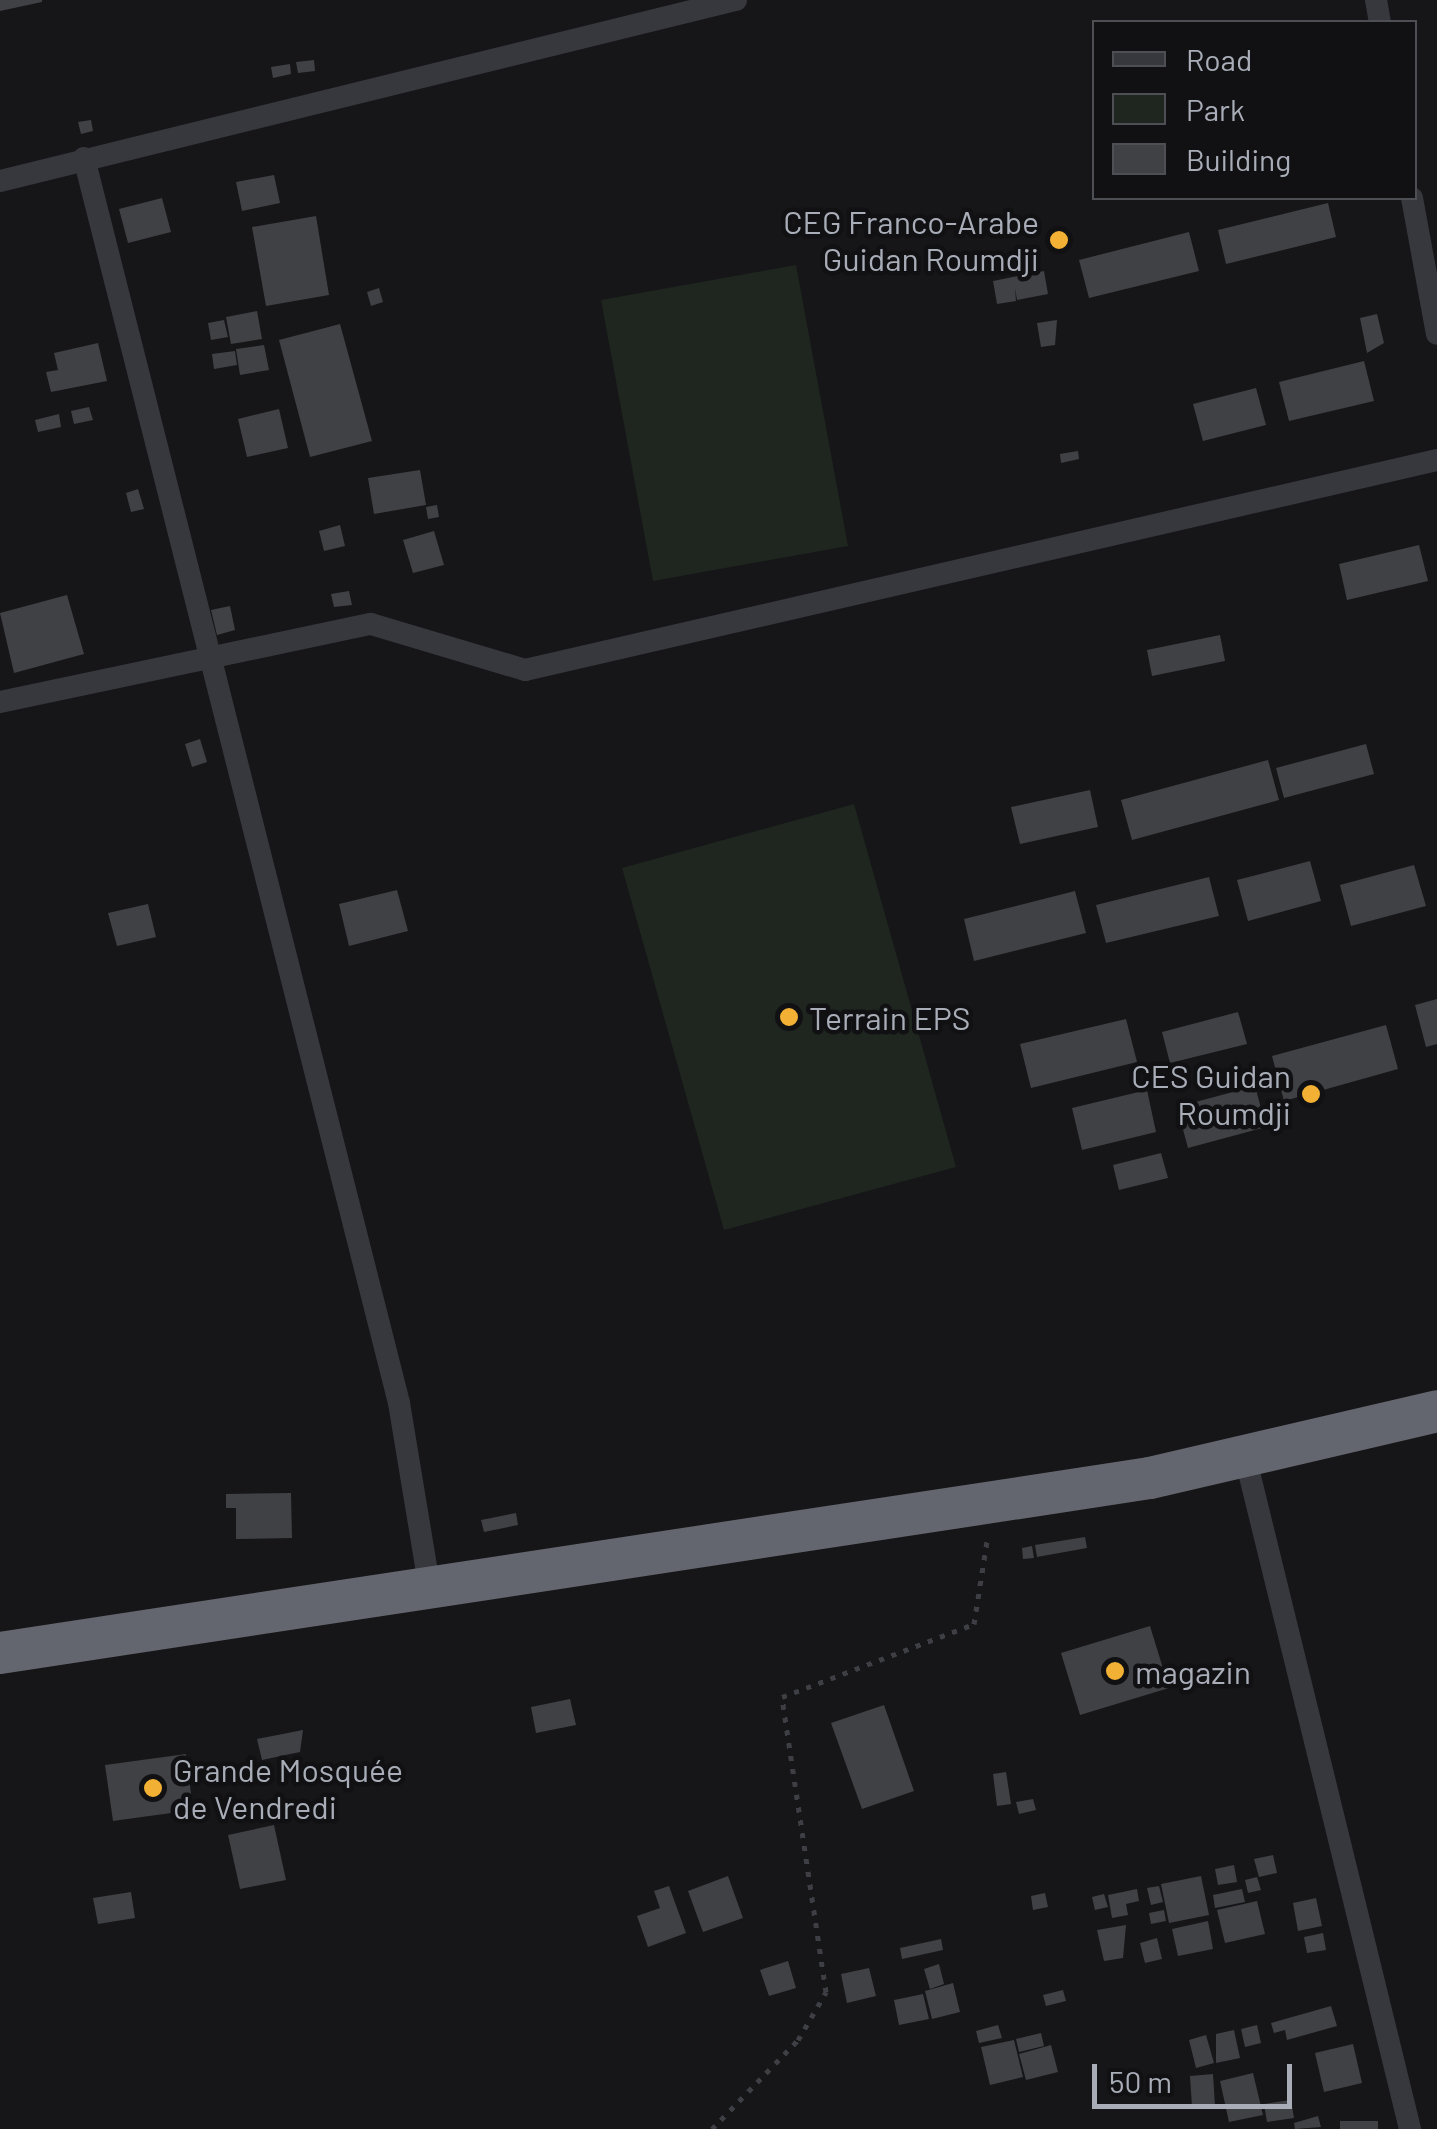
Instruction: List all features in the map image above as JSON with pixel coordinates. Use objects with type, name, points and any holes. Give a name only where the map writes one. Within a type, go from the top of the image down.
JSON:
[{"type":"highway","points":[[0,1652],[430,1591],[993,1502],[1244,1456],[1437,1411]]},
{"type":"street","points":[[0,180],[736,0]]},
{"type":"street","points":[[84,158],[399,1402],[430,1591]]},
{"type":"street","points":[[1412,200],[1437,334]]},
{"type":"street","points":[[0,702],[208,654],[371,624],[525,670],[1437,460]]},
{"type":"street","points":[[1244,1456],[1410,2129]]},
{"type":"path","points":[[712,2129],[798,2040],[826,1992],[782,1697],[974,1624],[993,1502]]},
{"type":"green space","points":[[796,265],[848,546],[653,581],[601,300]]},
{"type":"green space","name":"Terrain EPS","points":[[854,804],[956,1167],[724,1230],[622,868]]},
{"type":"building","points":[[0,0],[42,0],[42,2],[0,11]]},
{"type":"building","points":[[314,60],[315,71],[298,73],[296,62]]},
{"type":"building","points":[[290,64],[291,74],[273,78],[271,67]]},
{"type":"building","points":[[91,120],[93,131],[81,134],[78,122]]},
{"type":"building","points":[[274,175],[280,203],[242,211],[236,182]]},
{"type":"building","points":[[162,198],[171,232],[128,243],[119,209]]},
{"type":"building","points":[[1328,203],[1336,237],[1226,264],[1218,230]]},
{"type":"building","points":[[316,216],[329,295],[266,306],[252,227]]},
{"type":"building","points":[[1189,232],[1199,271],[1089,298],[1079,260]]},
{"type":"building","points":[[1044,271],[1048,294],[1017,300],[1015,288],[1016,301],[997,304],[993,281]]},
{"type":"building","points":[[379,288],[383,302],[371,306],[367,292]]},
{"type":"building","points":[[257,311],[262,339],[231,344],[226,317]]},
{"type":"building","points":[[1377,314],[1384,343],[1367,353],[1360,318]]},
{"type":"building","points":[[224,320],[228,337],[211,340],[208,323]]},
{"type":"building","points":[[1057,320],[1055,345],[1041,347],[1037,323]]},
{"type":"building","points":[[340,324],[372,441],[310,457],[279,340]]},
{"type":"building","points":[[98,343],[107,381],[51,392],[46,372],[58,370],[54,353]]},
{"type":"building","points":[[264,345],[269,370],[240,375],[236,349]]},
{"type":"building","points":[[235,351],[237,365],[214,369],[212,354]]},
{"type":"building","points":[[1364,361],[1374,401],[1289,421],[1279,382]]},
{"type":"building","points":[[1256,388],[1266,425],[1203,441],[1193,404]]},
{"type":"building","points":[[89,407],[93,420],[74,424],[71,411]]},
{"type":"building","points":[[279,409],[288,448],[247,457],[238,419]]},
{"type":"building","points":[[59,414],[61,427],[38,432],[35,420]]},
{"type":"building","points":[[1078,451],[1079,459],[1061,463],[1060,454]]},
{"type":"building","points":[[420,470],[426,505],[374,514],[368,478]]},
{"type":"building","points":[[138,489],[144,509],[131,512],[126,493]]},
{"type":"building","points":[[437,505],[439,517],[428,519],[426,507]]},
{"type":"building","points":[[340,525],[345,546],[324,551],[319,531]]},
{"type":"building","points":[[434,531],[444,565],[413,573],[403,540]]},
{"type":"building","points":[[1419,545],[1428,581],[1347,600],[1339,564]]},
{"type":"building","points":[[349,591],[352,605],[334,607],[331,594]]},
{"type":"building","points":[[67,595],[84,654],[14,673],[0,613]]},
{"type":"building","points":[[230,606],[235,630],[217,635],[211,610]]},
{"type":"building","points":[[1220,635],[1225,661],[1152,676],[1147,650]]},
{"type":"building","points":[[200,739],[207,762],[192,767],[185,744]]},
{"type":"building","points":[[1366,744],[1374,774],[1284,798],[1276,768]]},
{"type":"building","points":[[1268,760],[1279,800],[1132,840],[1121,800]]},
{"type":"building","points":[[1090,790],[1098,827],[1020,844],[1011,807]]},
{"type":"building","points":[[1310,861],[1321,901],[1248,921],[1237,880]]},
{"type":"building","points":[[1414,865],[1426,906],[1351,926],[1340,885]]},
{"type":"building","points":[[1209,877],[1219,916],[1106,943],[1096,905]]},
{"type":"building","points":[[397,890],[408,931],[349,946],[339,904]]},
{"type":"building","points":[[1075,891],[1086,933],[974,961],[964,919]]},
{"type":"building","points":[[148,904],[156,937],[117,946],[108,913]]},
{"type":"building","points":[[1437,999],[1437,1044],[1426,1047],[1415,1005]]},
{"type":"building","points":[[1238,1012],[1247,1044],[1170,1063],[1162,1032]]},
{"type":"building","points":[[1126,1019],[1137,1062],[1031,1088],[1020,1044]]},
{"type":"building","points":[[1386,1025],[1398,1069],[1284,1101],[1272,1056]]},
{"type":"building","points":[[1255,1086],[1266,1127],[1188,1148],[1177,1107]]},
{"type":"building","points":[[1147,1090],[1156,1132],[1082,1150],[1072,1108]]},
{"type":"building","points":[[1161,1153],[1168,1178],[1119,1190],[1113,1165]]},
{"type":"building","points":[[291,1493],[292,1538],[236,1539],[236,1508],[226,1508],[226,1494]]},
{"type":"building","points":[[516,1513],[518,1525],[484,1532],[481,1520]]},
{"type":"building","points":[[1085,1537],[1087,1548],[1037,1557],[1035,1545]]},
{"type":"building","points":[[1032,1546],[1034,1558],[1023,1559],[1022,1548]]},
{"type":"building","name":"magazin","points":[[1150,1626],[1169,1688],[1080,1715],[1061,1653]]},
{"type":"building","points":[[570,1699],[576,1725],[536,1733],[531,1707]]},
{"type":"building","points":[[884,1705],[914,1791],[862,1809],[831,1723]]},
{"type":"building","points":[[303,1730],[300,1752],[262,1760],[257,1739]]},
{"type":"building","points":[[186,1754],[193,1810],[113,1821],[105,1765]]},
{"type":"building","points":[[1006,1772],[1011,1804],[997,1806],[993,1774]]},
{"type":"building","points":[[1033,1799],[1036,1810],[1019,1814],[1016,1802]]},
{"type":"building","points":[[274,1825],[286,1880],[240,1889],[228,1835]]},
{"type":"building","points":[[1273,1855],[1277,1873],[1259,1877],[1254,1859]]},
{"type":"building","points":[[1234,1865],[1237,1882],[1218,1885],[1215,1869]]},
{"type":"building","points":[[728,1876],[743,1918],[703,1932],[688,1891]]},
{"type":"building","points":[[1201,1876],[1209,1915],[1169,1923],[1161,1884]]},
{"type":"building","points":[[1257,1877],[1261,1890],[1248,1893],[1245,1880]]},
{"type":"building","points":[[669,1886],[686,1933],[648,1947],[637,1916],[660,1908],[654,1891]]},
{"type":"building","points":[[1159,1886],[1163,1902],[1151,1905],[1147,1888]]},
{"type":"building","points":[[1137,1889],[1139,1901],[1126,1904],[1128,1915],[1112,1918],[1108,1895]]},
{"type":"building","points":[[1242,1889],[1245,1902],[1215,1908],[1213,1895]]},
{"type":"building","points":[[131,1892],[135,1918],[98,1924],[93,1898]]},
{"type":"building","points":[[1045,1893],[1048,1907],[1033,1910],[1031,1896]]},
{"type":"building","points":[[1104,1894],[1108,1907],[1095,1910],[1092,1897]]},
{"type":"building","points":[[1316,1898],[1322,1926],[1298,1931],[1293,1903]]},
{"type":"building","points":[[1257,1901],[1265,1934],[1225,1943],[1217,1910]]},
{"type":"building","points":[[1164,1910],[1166,1921],[1151,1924],[1149,1913]]},
{"type":"building","points":[[1208,1921],[1213,1949],[1178,1956],[1172,1929]]},
{"type":"building","points":[[1126,1925],[1123,1958],[1104,1961],[1097,1930]]},
{"type":"building","points":[[1323,1933],[1326,1950],[1307,1953],[1304,1937]]},
{"type":"building","points":[[1157,1938],[1162,1959],[1145,1963],[1140,1943]]},
{"type":"building","points":[[941,1939],[943,1950],[902,1959],[900,1948]]},
{"type":"building","points":[[788,1961],[796,1988],[769,1996],[760,1970]]},
{"type":"building","points":[[939,1964],[944,1984],[930,1989],[924,1969]]},
{"type":"building","points":[[869,1968],[876,1996],[847,2003],[841,1974]]},
{"type":"building","points":[[953,1983],[960,2012],[932,2019],[925,1991]]},
{"type":"building","points":[[1063,1990],[1066,2001],[1046,2006],[1043,1995]]},
{"type":"building","points":[[923,1994],[929,2019],[899,2025],[894,2000]]},
{"type":"building","points":[[1331,2006],[1337,2026],[1287,2040],[1285,2030],[1274,2033],[1271,2023]]},
{"type":"building","points":[[998,2025],[1002,2038],[979,2043],[976,2031]]},
{"type":"building","points":[[1257,2025],[1261,2043],[1245,2047],[1241,2029]]},
{"type":"building","points":[[1234,2030],[1240,2058],[1216,2063],[1216,2034]]},
{"type":"building","points":[[1041,2033],[1044,2046],[1019,2052],[1016,2039]]},
{"type":"building","points":[[1206,2035],[1214,2063],[1196,2068],[1189,2040]]},
{"type":"building","points":[[1014,2040],[1023,2077],[990,2085],[981,2047]]},
{"type":"building","points":[[1353,2044],[1362,2083],[1324,2092],[1315,2053]]},
{"type":"building","points":[[1051,2045],[1058,2072],[1026,2080],[1019,2054]]},
{"type":"building","points":[[1253,2073],[1263,2115],[1229,2122],[1220,2081]]},
{"type":"building","points":[[1213,2074],[1215,2106],[1192,2107],[1190,2076]]},
{"type":"building","points":[[1291,2100],[1294,2118],[1267,2122],[1264,2104]]},
{"type":"building","points":[[1318,2116],[1321,2127],[1295,2129],[1294,2123]]},
{"type":"building","points":[[1340,2121],[1378,2121],[1378,2129],[1340,2129]]},
{"type":"place","name":"CEG Franco-Arabe Guidan Roumdji","points":[[1059,240]]},
{"type":"place","name":"Terrain EPS","points":[[789,1017]]},
{"type":"place","name":"CES Guidan Roumdji","points":[[1311,1094]]},
{"type":"place","name":"magazin","points":[[1115,1671]]},
{"type":"place","name":"Grande Mosquée de Vendredi","points":[[153,1788]]}]
